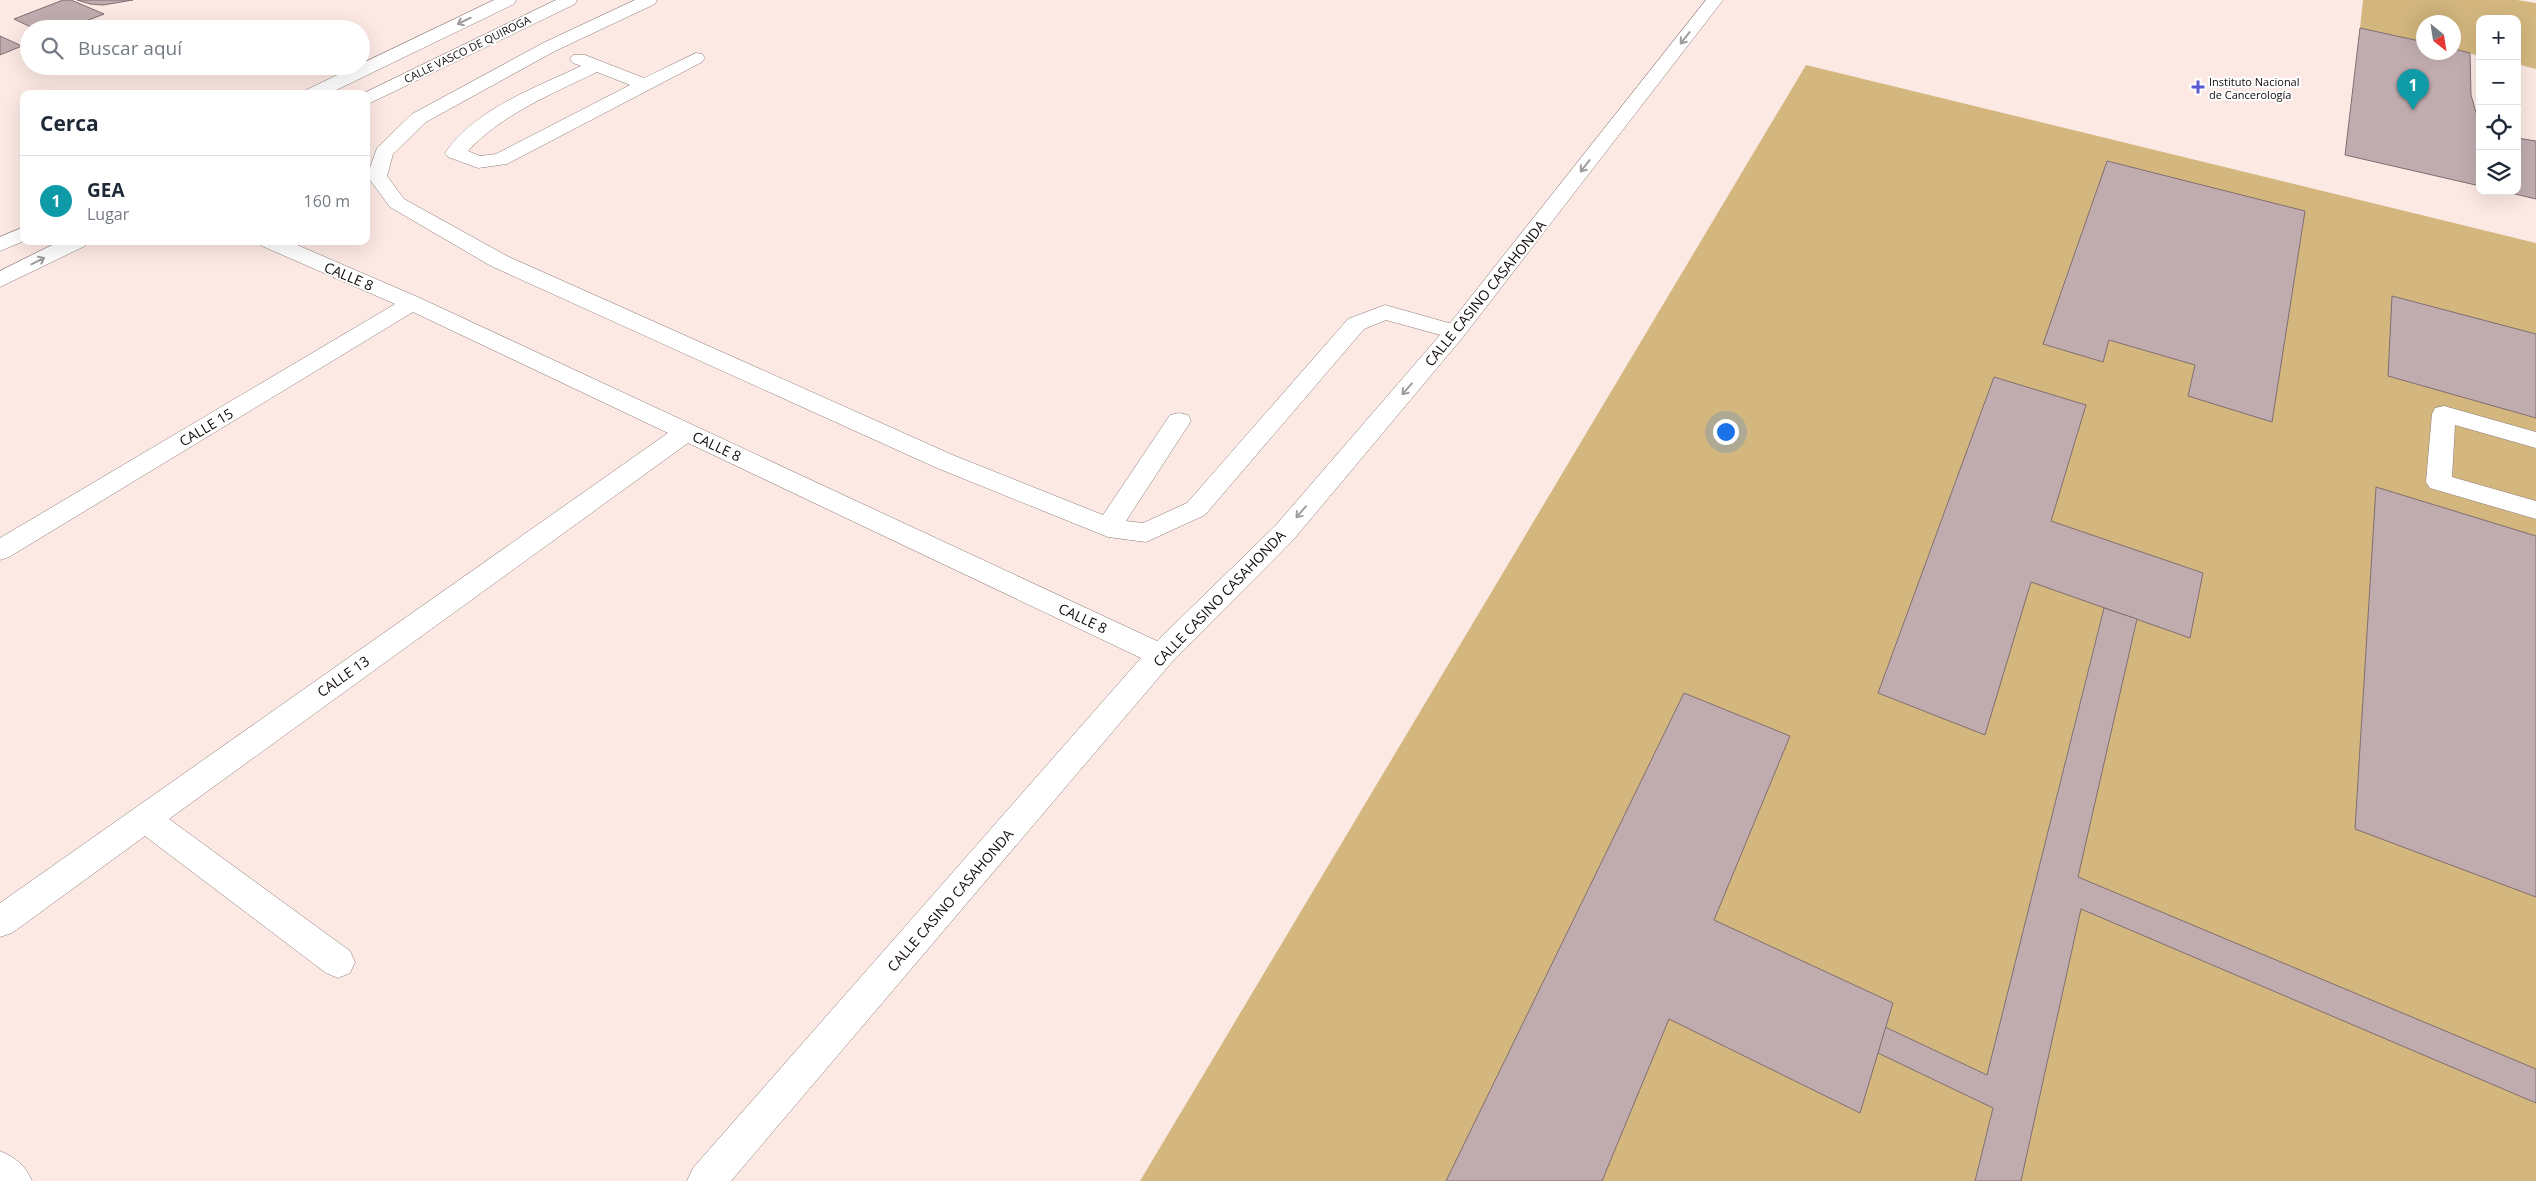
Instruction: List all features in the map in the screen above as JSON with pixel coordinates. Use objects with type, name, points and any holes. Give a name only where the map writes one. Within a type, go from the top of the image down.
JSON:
[{"type":"street","name":"CALLE VASCO DE QUIROGA","points":[[370,67],[508,0]]},
{"type":"street","name":"CALLE VASCO DE QUIROGA","points":[[370,96],[569,0]]},
{"type":"street","points":[[649,0],[549,47],[419,118],[384,152],[377,176],[397,203],[499,261],[946,462],[1108,528],[1146,533],[1196,509],[1356,324],[1385,312],[1455,332]]},
{"type":"street","name":"CALLE CASINO CASAHONDA","points":[[706,1181],[1161,655],[1284,532],[1455,332],[1715,0]]},
{"type":"street","points":[[549,47],[646,84]]},
{"type":"street","points":[[596,66],[498,117],[466,140],[455,153],[478,162],[500,160],[696,58]]},
{"type":"street","name":"CALLE VASCO DE QUIROGA","points":[[321,90],[352,75]]},
{"type":"street","points":[[0,244],[20,235]]},
{"type":"street","points":[[0,280],[69,245]]},
{"type":"street","name":"CALLE 8","points":[[279,245],[412,304],[1161,655]]},
{"type":"street","name":"CALLE 15","points":[[0,550],[412,304]]},
{"type":"street","points":[[2536,440],[2444,414],[2440,482],[2536,510]]},
{"type":"street","points":[[1108,528],[1179,421]]},
{"type":"street","name":"CALLE 13","points":[[0,922],[686,432]]},
{"type":"street","points":[[144,818],[338,962]]},
{"type":"street","points":[[0,1170],[13,1181]]},
{"type":"shaded area","points":[[2363,0],[2517,0],[2536,3],[2536,69],[2521,65],[2521,15],[2476,15],[2476,55],[2461,51],[2461,15],[2416,15],[2416,40],[2360,28]]},
{"type":"shaded area","points":[[1806,65],[2536,243],[2536,1181],[1140,1181]]},
{"type":"building","points":[[63,0],[71,0],[104,14],[89,20],[20,20],[20,22],[14,19]]},
{"type":"building","points":[[77,0],[133,0],[103,5]]},
{"type":"building","points":[[2360,28],[2416,40],[2416,60],[2461,60],[2461,51],[2470,53],[2471,95],[2476,112],[2476,185],[2345,155]]},
{"type":"building","points":[[0,36],[20,45],[20,47],[0,55]]},
{"type":"building","points":[[2521,139],[2536,141],[2536,199],[2519,195],[2521,195]]},
{"type":"building","points":[[2107,161],[2305,211],[2272,422],[2188,396],[2195,365],[2109,340],[2103,362],[2043,344]]},
{"type":"building","points":[[2392,296],[2536,334],[2536,418],[2388,376]]},
{"type":"building","points":[[1994,377],[2086,405],[2051,521],[2203,573],[2190,638],[2031,582],[1985,735],[1878,693]]},
{"type":"building","points":[[2376,487],[2536,536],[2536,897],[2355,829]]},
{"type":"building","points":[[2104,608],[2137,619],[2078,877],[2536,1069],[2536,1103],[2081,909],[2021,1181],[1975,1181],[1993,1108],[1878,1053],[1885,1027],[1987,1075]]},
{"type":"building","points":[[1684,693],[1790,736],[1714,920],[1893,1003],[1860,1113],[1669,1019],[1602,1181],[1446,1181]]},
{"type":"place","name":"Instituto Nacional de Cancerología","points":[[2198,87]]},
{"type":"place","name":"GEA","points":[[2413,110]]}]
